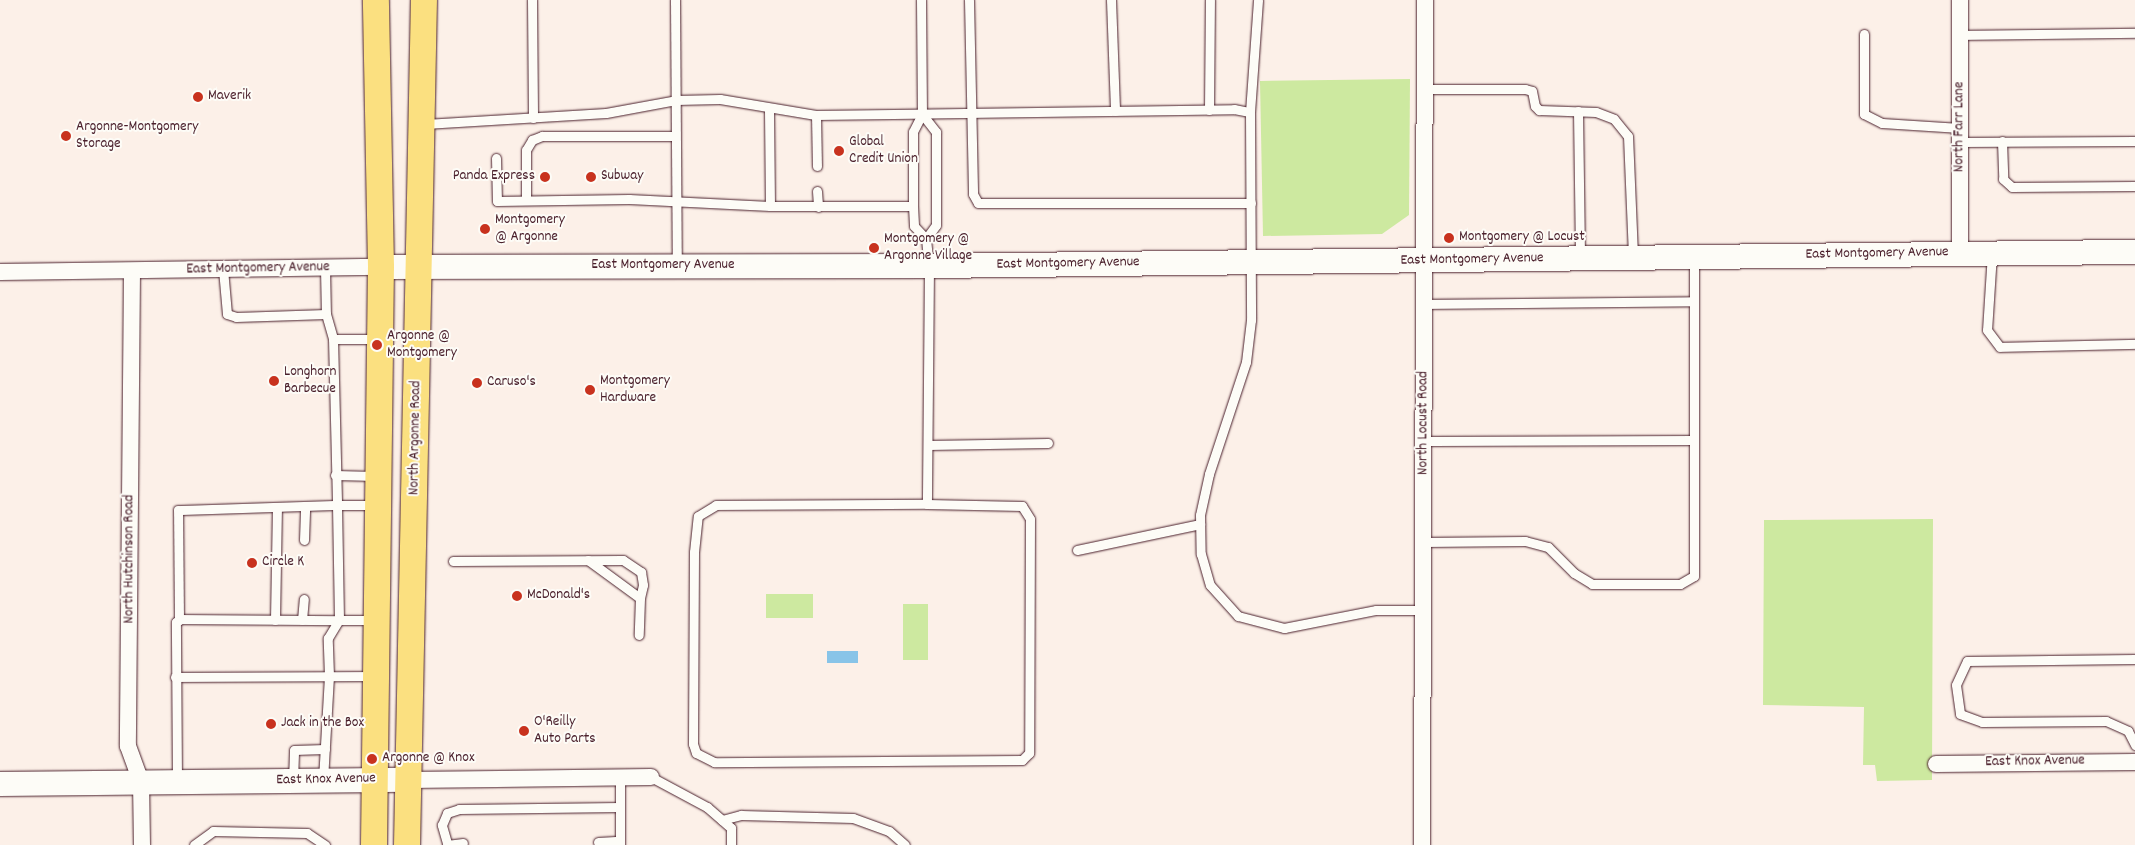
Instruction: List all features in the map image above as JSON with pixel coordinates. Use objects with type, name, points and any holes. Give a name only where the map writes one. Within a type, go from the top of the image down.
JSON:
[{"type":"main road","points":[[374,845],[381,267],[376,0]]},
{"type":"main road","name":"North Argonne Road","points":[[407,845],[424,0]]},
{"type":"main road","name":"East Montgomery Avenue","points":[[381,267],[929,266],[2135,252]]},
{"type":"main road","name":"East Knox Avenue","points":[[0,784],[408,780]]},
{"type":"street","name":"North Locust Road","points":[[1422,845],[1426,0]]},
{"type":"street","name":"North Farr Lane","points":[[1960,0],[1960,253]]},
{"type":"street","name":"East Montgomery Avenue","points":[[0,272],[381,267]]},
{"type":"street","name":"North Hutchinson Road","points":[[132,271],[128,746],[141,782],[142,845]]},
{"type":"street","name":"East Knox Avenue","points":[[1936,764],[2135,762]]},
{"type":"street","name":"East Knox Avenue","points":[[408,780],[651,777]]},
{"type":"lane","points":[[532,0],[533,118]]},
{"type":"lane","points":[[675,0],[675,201],[677,266]]},
{"type":"lane","points":[[921,0],[922,114],[913,132],[913,206],[914,226],[926,239],[929,266],[927,504]]},
{"type":"lane","points":[[970,0],[973,194],[978,203],[1251,203]]},
{"type":"lane","points":[[1111,0],[1115,111]]},
{"type":"lane","points":[[1209,110],[1210,0]]},
{"type":"lane","points":[[1258,0],[1250,112],[1251,320],[1246,362],[1209,474],[1200,524],[1201,554],[1210,585],[1238,616],[1284,628],[1376,610],[1423,610]]},
{"type":"lane","points":[[1960,35],[2135,33]]},
{"type":"lane","points":[[1864,34],[1864,114],[1882,123],[2002,142],[2135,141]]},
{"type":"lane","points":[[1425,89],[1525,89],[1532,91],[1535,106],[1539,110],[1596,112],[1614,120],[1628,136],[1633,258]]},
{"type":"lane","points":[[422,124],[606,113],[676,100],[720,100],[816,115],[1209,110],[1250,112]]},
{"type":"lane","points":[[769,108],[770,206]]},
{"type":"lane","points":[[1578,111],[1580,258]]},
{"type":"lane","points":[[922,114],[936,132],[936,225],[926,239]]},
{"type":"lane","points":[[816,115],[817,166]]},
{"type":"lane","points":[[526,200],[526,150],[532,140],[542,136],[675,136]]},
{"type":"lane","points":[[2002,142],[2003,179],[2012,188],[2135,186]]},
{"type":"lane","points":[[496,158],[497,201],[675,201],[721,206],[913,206]]},
{"type":"lane","points":[[817,191],[818,207]]},
{"type":"lane","points":[[1992,253],[1987,330],[2000,347],[2135,344]]},
{"type":"lane","points":[[1424,542],[1525,541],[1548,547],[1592,584],[1680,584],[1694,576],[1694,257]]},
{"type":"lane","points":[[323,780],[329,676],[328,638],[340,620],[340,534],[337,505],[333,338],[326,314],[325,268]]},
{"type":"lane","points":[[222,269],[224,305],[228,314],[236,317],[326,314]]},
{"type":"lane","points":[[1425,304],[1694,302]]},
{"type":"lane","points":[[333,338],[380,339]]},
{"type":"lane","points":[[1424,440],[1694,440]]},
{"type":"lane","points":[[928,445],[1048,443]]},
{"type":"lane","points":[[336,475],[378,476]]},
{"type":"lane","points":[[927,504],[1022,506],[1030,519],[1029,753],[1022,760],[714,762],[696,753],[693,744],[694,552],[698,516],[716,505],[927,504]]},
{"type":"lane","points":[[177,782],[175,627],[179,620],[178,510],[377,505]]},
{"type":"lane","points":[[304,540],[305,506]]},
{"type":"lane","points":[[276,620],[277,507]]},
{"type":"lane","points":[[1077,550],[1200,524]]},
{"type":"lane","points":[[588,560],[640,598]]},
{"type":"lane","points":[[453,561],[623,560],[641,572],[643,585],[640,598],[639,635]]},
{"type":"lane","points":[[302,620],[304,599]]},
{"type":"lane","points":[[179,620],[377,620]]},
{"type":"lane","points":[[2135,660],[1967,661],[1956,685],[1960,714],[1982,722],[2106,721],[2128,731],[2135,745]]},
{"type":"lane","points":[[176,677],[376,676]]},
{"type":"lane","points":[[293,781],[294,750],[325,749]]},
{"type":"lane","points":[[651,777],[707,807],[731,828],[731,845]]},
{"type":"lane","points":[[598,842],[620,843],[620,778]]},
{"type":"lane","points":[[463,842],[447,844],[442,825],[447,814],[459,809],[620,807]]},
{"type":"lane","points":[[722,820],[741,815],[853,818],[889,831],[905,845]]},
{"type":"lane","points":[[194,845],[213,831],[306,833],[325,845]]},
{"type":"green space","points":[[1410,79],[1409,215],[1382,234],[1263,236],[1260,81]]},
{"type":"green space","points":[[1933,519],[1932,780],[1877,781],[1875,765],[1863,765],[1864,707],[1763,705],[1764,520]]},
{"type":"green space","points":[[766,594],[813,594],[813,618],[766,618]]},
{"type":"green space","points":[[903,604],[928,604],[928,660],[903,660]]},
{"type":"water","points":[[827,651],[858,651],[858,663],[827,663]]},
{"type":"place","name":"Maverik","points":[[198,97]]},
{"type":"place","name":"Argonne-Montgomery Storage","points":[[66,136]]},
{"type":"place","name":"Global Credit Union","points":[[839,151]]},
{"type":"place","name":"Panda Express","points":[[545,177]]},
{"type":"place","name":"Subway","points":[[591,177]]},
{"type":"place","name":"Montgomery @ Argonne","points":[[485,229]]},
{"type":"place","name":"Montgomery @ Locust","points":[[1449,238]]},
{"type":"place","name":"Montgomery @ Argonne Village","points":[[874,248]]},
{"type":"place","name":"Argonne @ Montgomery","points":[[377,345]]},
{"type":"place","name":"Longhorn Barbecue","points":[[274,381]]},
{"type":"place","name":"Caruso's","points":[[477,383]]},
{"type":"place","name":"Montgomery Hardware","points":[[590,390]]},
{"type":"place","name":"Circle K","points":[[252,563]]},
{"type":"place","name":"McDonald's","points":[[517,596]]},
{"type":"place","name":"Jack in the Box","points":[[271,724]]},
{"type":"place","name":"O'Reilly Auto Parts","points":[[524,731]]},
{"type":"place","name":"Argonne @ Knox","points":[[372,759]]}]
